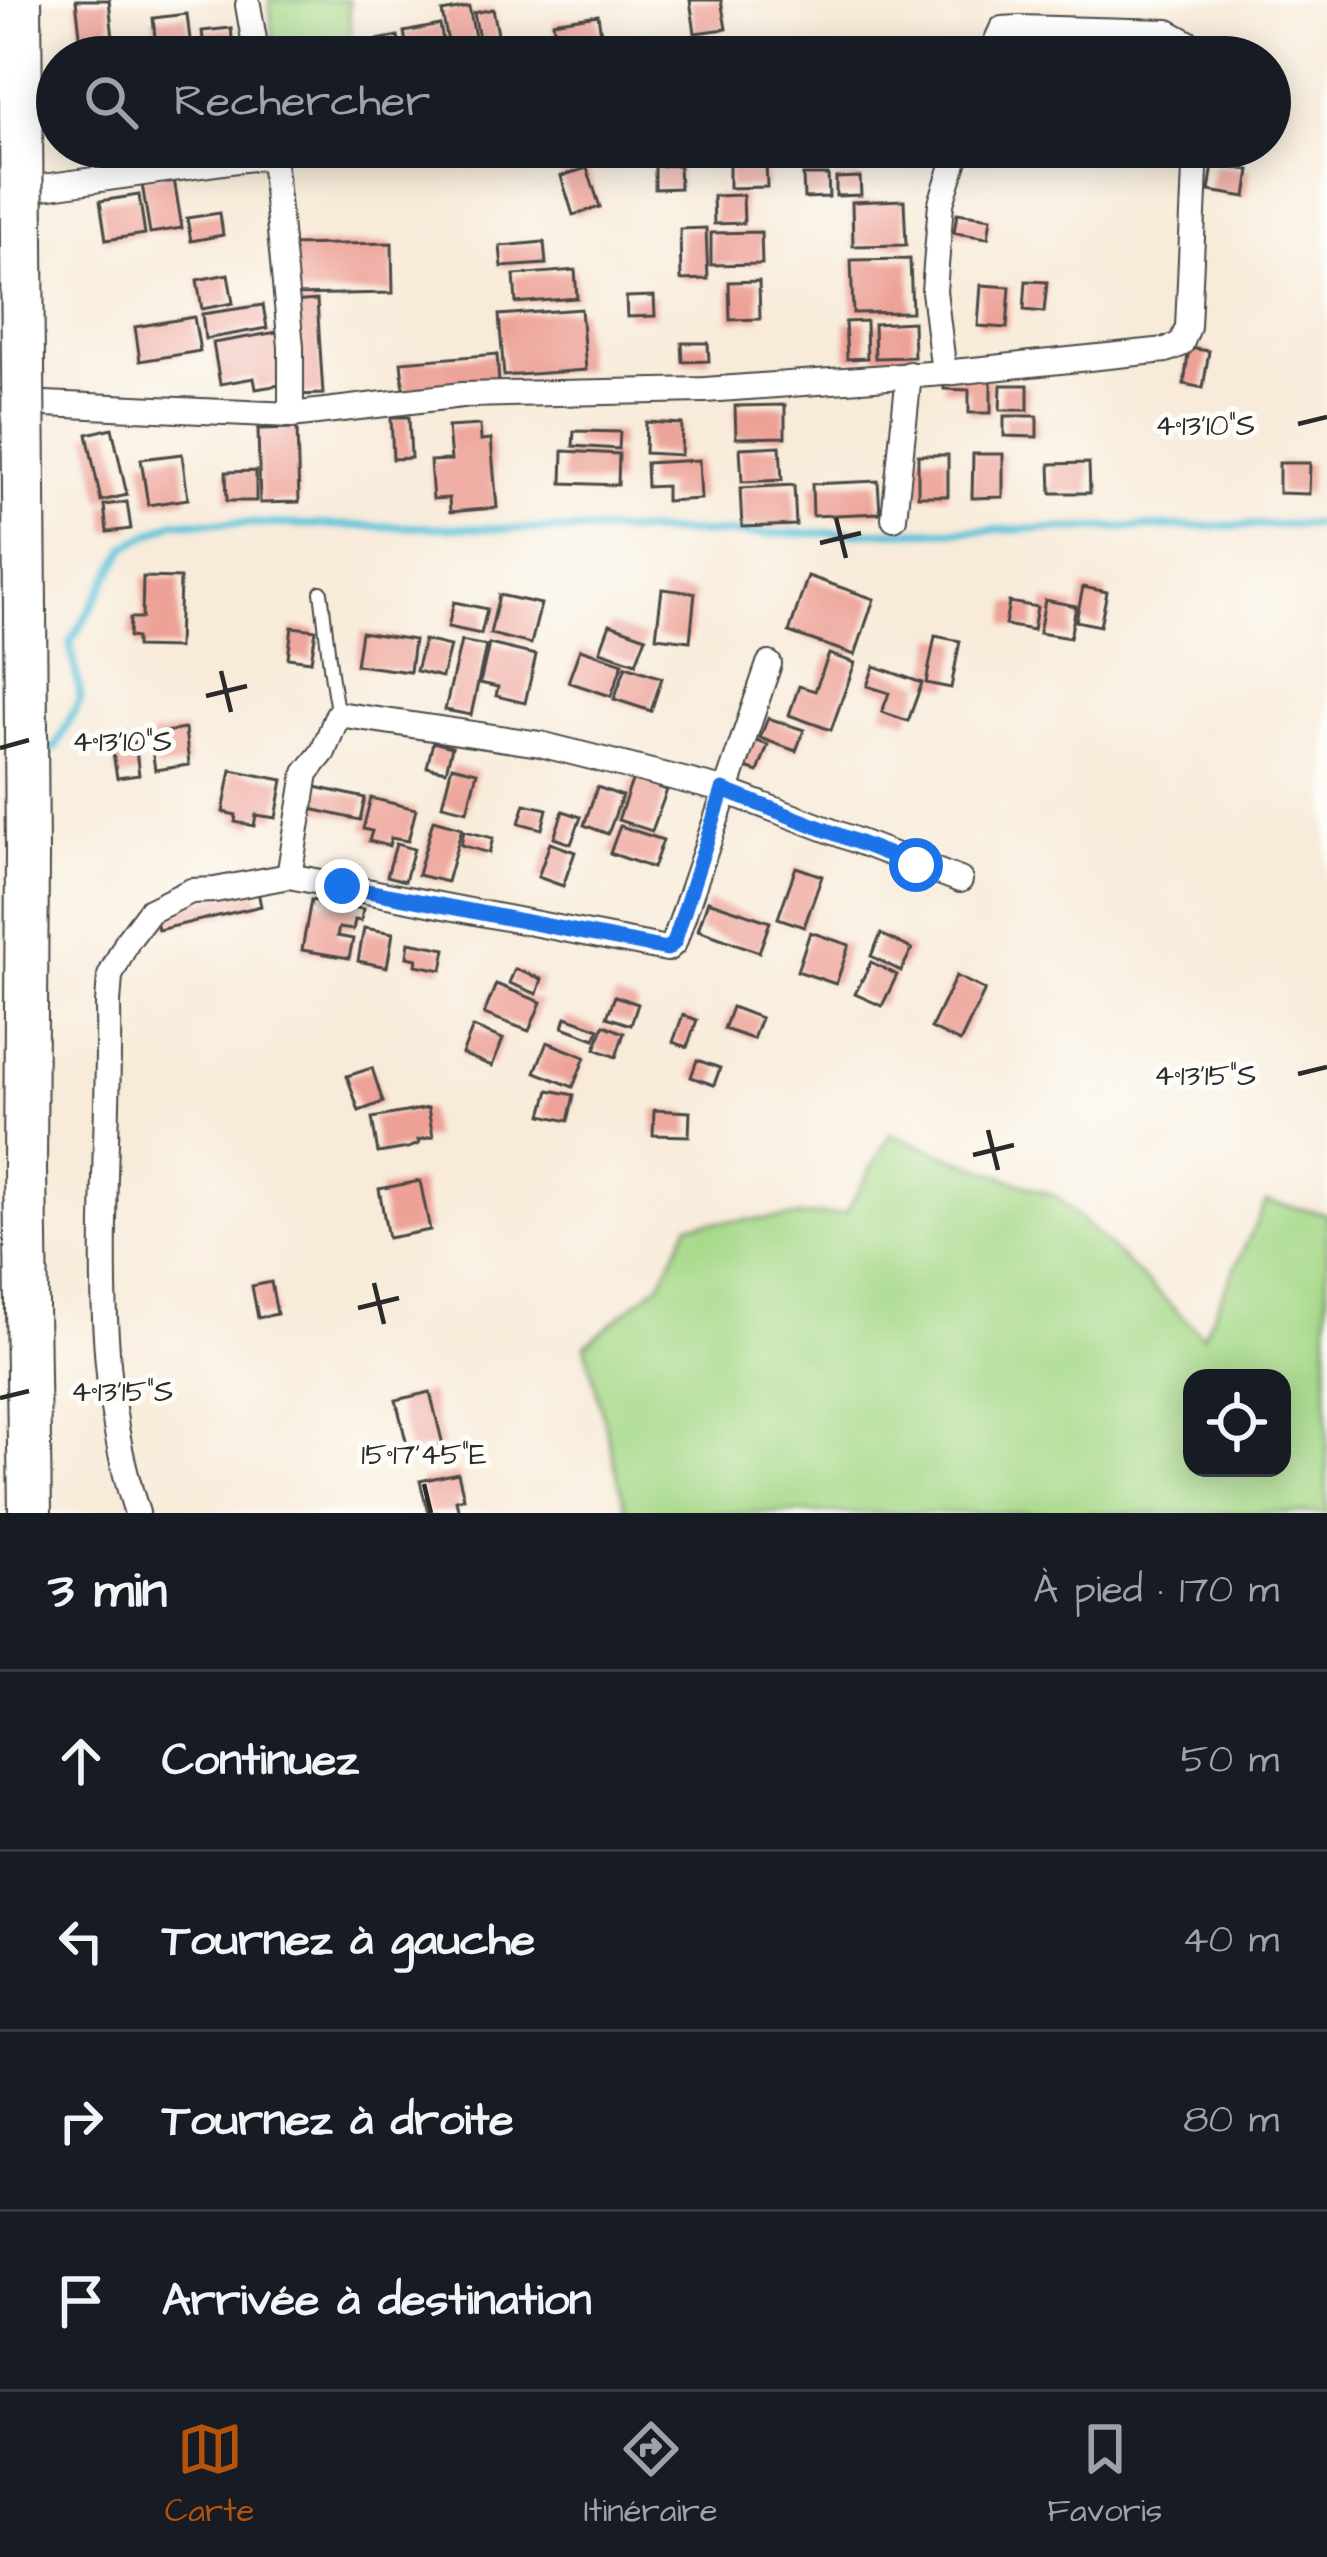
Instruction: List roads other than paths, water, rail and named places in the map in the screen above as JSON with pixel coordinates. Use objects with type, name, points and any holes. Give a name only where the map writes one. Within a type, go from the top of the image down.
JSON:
[{"type":"highway","points":[[20,0],[30,1513]]},
{"type":"street","points":[[248,5],[253,36]]},
{"type":"street","points":[[999,36],[1002,29],[1019,28],[1168,32],[1175,36]]},
{"type":"street","points":[[0,193],[163,168]]},
{"type":"street","points":[[281,168],[291,415]]},
{"type":"street","points":[[944,373],[934,291],[941,203],[952,168]]},
{"type":"street","points":[[0,402],[291,415],[462,395],[705,390],[944,373],[1166,350],[1181,344],[1188,327],[1195,168]]},
{"type":"street","points":[[894,518],[909,374]]},
{"type":"street","points":[[137,1513],[109,1370],[105,1238],[110,976],[150,910],[191,891],[290,876],[667,949],[674,943],[769,664]]},
{"type":"street","points":[[290,876],[306,773],[323,752],[338,714],[540,744],[723,790],[960,880]]},
{"type":"lane","points":[[321,592],[327,666],[338,714]]},
{"type":"waterway","points":[[42,751],[55,748],[81,698],[70,643],[127,546],[174,522],[761,534],[1327,524]]}]
